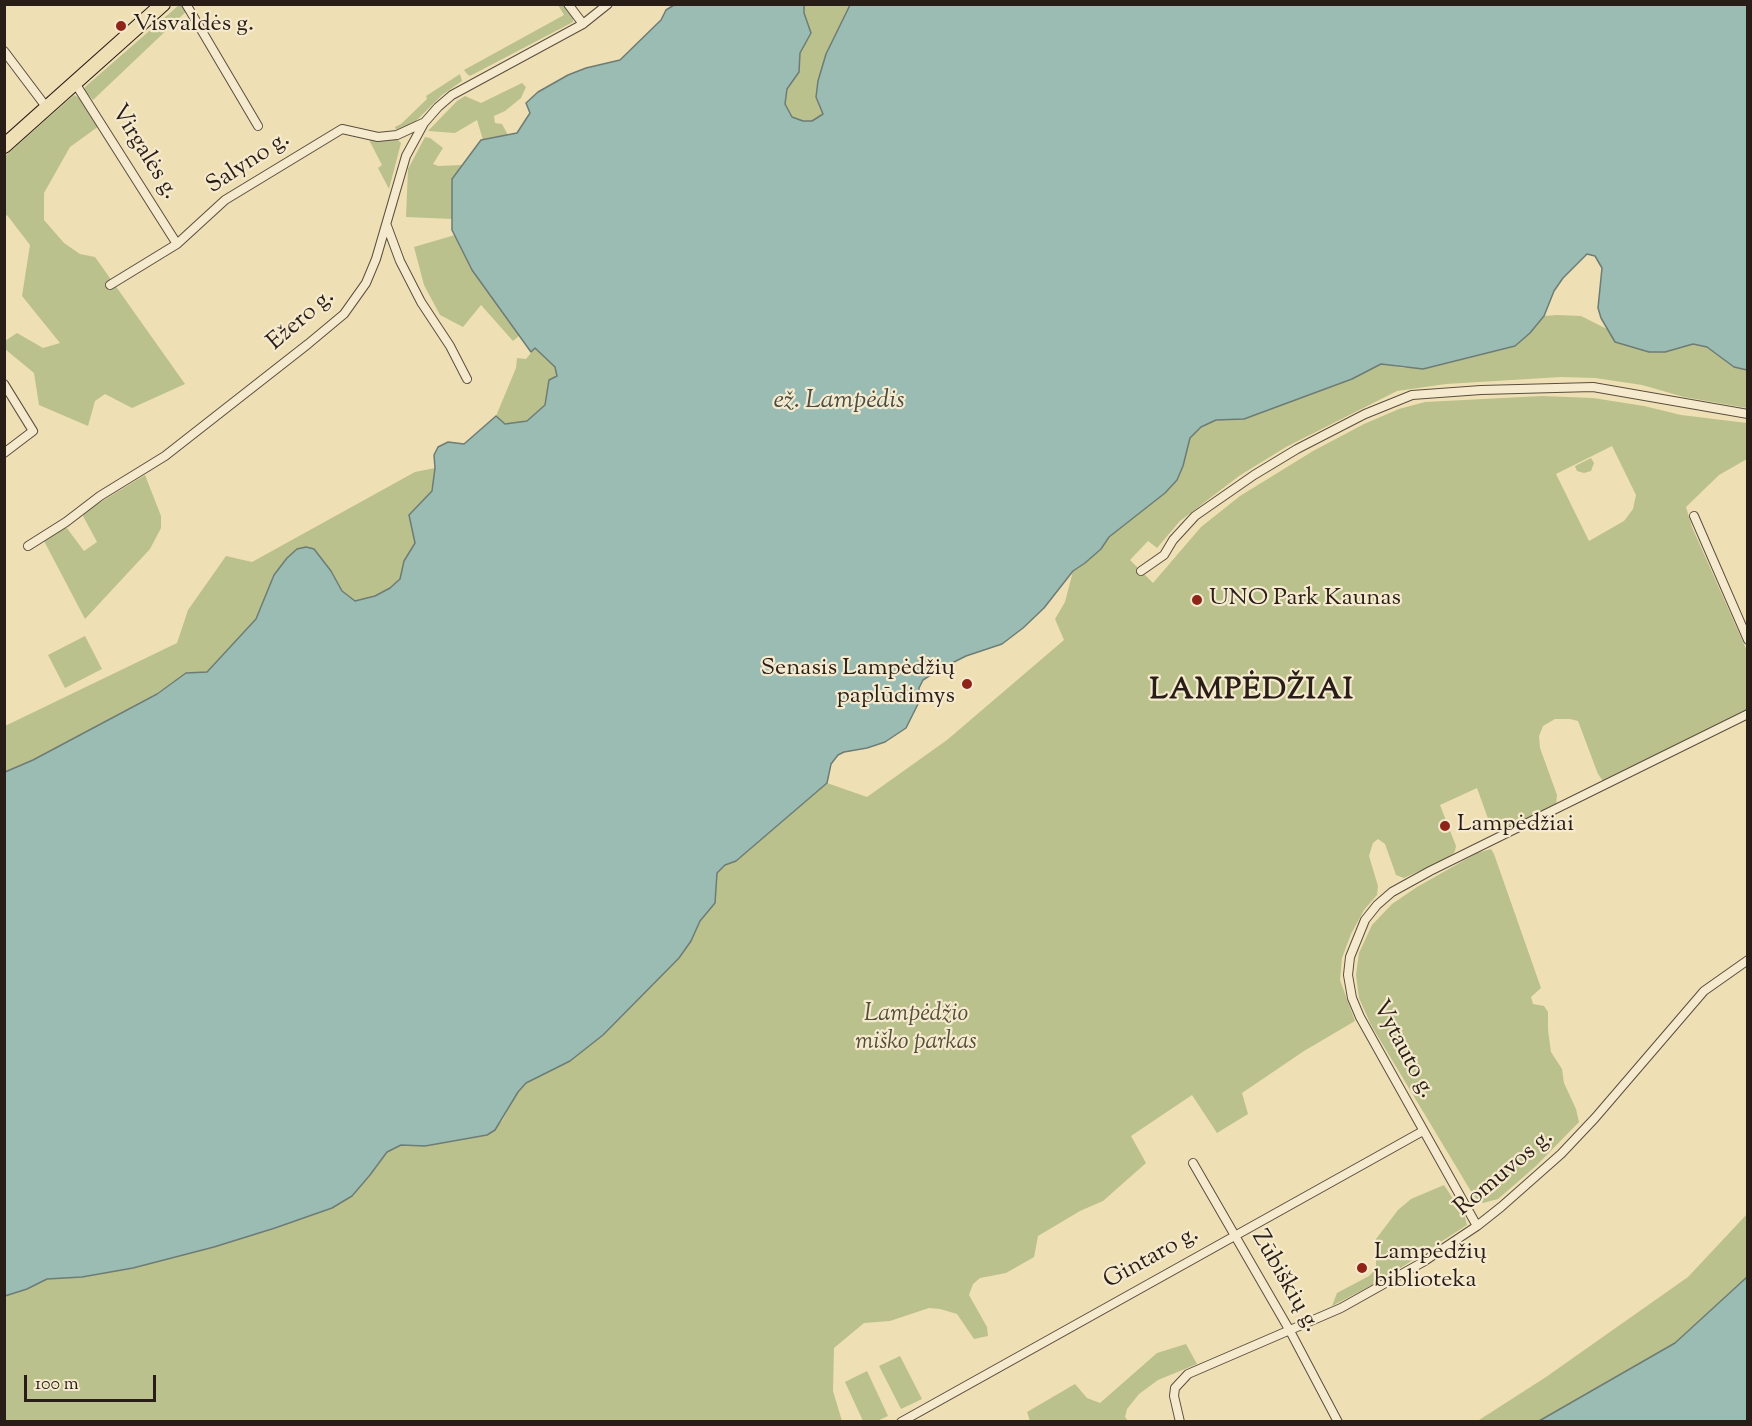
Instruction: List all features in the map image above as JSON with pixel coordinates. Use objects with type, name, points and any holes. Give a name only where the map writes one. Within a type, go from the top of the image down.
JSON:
[{"type":"main road","points":[[4,146],[161,5]]},
{"type":"street","points":[[186,4],[258,126]]},
{"type":"street","points":[[568,4],[583,24]]},
{"type":"street","name":"Ežero g.","points":[[28,546],[66,522],[100,496],[165,456],[344,314],[366,283],[387,225],[406,156],[424,123],[452,95],[583,24],[608,4]]},
{"type":"street","points":[[4,51],[47,108]]},
{"type":"street","name":"Virgalės g.","points":[[75,83],[177,244]]},
{"type":"street","name":"Salyno g.","points":[[110,285],[177,244],[225,200],[342,129],[378,137],[397,135],[424,123]]},
{"type":"street","points":[[387,225],[400,261],[421,302],[450,346],[467,380]]},
{"type":"street","points":[[4,384],[33,431],[4,453]]},
{"type":"street","points":[[1140,571],[1164,555],[1173,540],[1196,516],[1254,476],[1297,449],[1365,414],[1412,395],[1593,387],[1748,414]]},
{"type":"street","points":[[1694,516],[1748,640]]},
{"type":"street","name":"Vytauto g.","points":[[1477,1226],[1360,1017],[1352,998],[1348,975],[1350,957],[1365,920],[1392,892],[1430,871],[1748,714]]},
{"type":"street","name":"Romuvos g.","points":[[1180,1422],[1174,1396],[1175,1388],[1188,1374],[1341,1308],[1393,1280],[1477,1226],[1562,1154],[1704,991],[1748,960]]},
{"type":"street","name":"Gintaro g.","points":[[901,1422],[1423,1131]]},
{"type":"street","name":"Zūbiškių g.","points":[[1192,1163],[1290,1331],[1338,1422]]},
{"type":"green space","points":[[179,5],[193,5],[93,100],[84,90],[85,87]]},
{"type":"green space","points":[[558,5],[563,5],[573,18],[573,22],[470,76],[464,70],[564,15]]},
{"type":"green space","points":[[804,5],[850,5],[816,97],[823,114],[813,121],[803,121],[792,117],[785,104],[787,89],[799,72],[800,53],[811,33],[804,13]]},
{"type":"green space","points":[[460,74],[462,81],[442,95],[414,123],[396,130],[395,127],[427,99],[426,96]]},
{"type":"green space","points":[[522,83],[526,87],[521,98],[505,111],[494,116],[495,123],[502,124],[508,135],[483,140],[477,120],[455,133],[428,131],[457,101],[465,96],[481,103]]},
{"type":"green space","points":[[74,95],[83,100],[99,126],[70,147],[44,193],[44,220],[64,243],[80,254],[95,257],[185,384],[132,408],[105,394],[95,401],[88,426],[39,405],[34,373],[5,349],[5,341],[17,333],[43,348],[60,343],[22,296],[30,245],[7,215],[5,217],[4,157]]},
{"type":"green space","points":[[425,137],[443,148],[433,164],[438,166],[462,165],[452,179],[452,219],[406,217],[408,169]]},
{"type":"green space","points":[[368,138],[398,140],[401,143],[389,189],[378,168],[382,165]]},
{"type":"green space","points":[[455,235],[472,270],[520,335],[513,341],[481,305],[463,327],[440,315],[424,285],[414,247]]},
{"type":"green space","name":"Lampėdžio miško parkas","points":[[1544,316],[1581,316],[1609,330],[1615,342],[1665,352],[1693,344],[1707,347],[1734,366],[1747,370],[1747,408],[1684,397],[1642,385],[1595,378],[1561,377],[1446,384],[1397,391],[1286,447],[1239,476],[1180,521],[1157,548],[1148,541],[1130,560],[1153,583],[1201,527],[1240,496],[1313,451],[1364,424],[1399,409],[1425,402],[1542,396],[1593,398],[1644,406],[1681,415],[1747,423],[1747,459],[1719,475],[1686,507],[1692,527],[1747,651],[1747,710],[1603,781],[1598,774],[1578,721],[1555,719],[1543,726],[1539,736],[1540,748],[1557,795],[1556,805],[1508,828],[1490,824],[1477,788],[1440,805],[1456,846],[1455,851],[1452,856],[1404,878],[1396,875],[1385,844],[1378,839],[1373,843],[1369,856],[1378,886],[1377,895],[1364,910],[1351,934],[1342,958],[1340,980],[1355,1021],[1304,1051],[1242,1093],[1248,1114],[1217,1133],[1192,1095],[1131,1136],[1146,1163],[1103,1201],[1080,1211],[1038,1236],[1034,1257],[1006,1273],[980,1278],[973,1284],[969,1295],[987,1327],[988,1336],[974,1339],[957,1314],[940,1309],[929,1308],[890,1321],[864,1323],[834,1348],[833,1391],[842,1421],[5,1422],[5,1296],[47,1279],[82,1277],[352,1196],[387,1152],[401,1145],[426,1146],[487,1135],[502,1121],[518,1092],[526,1083],[679,958],[691,941],[700,921],[715,903],[717,873],[725,865],[736,861],[827,783],[867,797],[947,740],[1064,640],[1055,619],[1065,602],[1073,571],[1101,549],[1109,537],[1165,493],[1177,480],[1190,437],[1201,427],[1215,420],[1244,419],[1352,379],[1381,364],[1404,368],[1530,333]],"holes":[[[1612,446],[1636,495],[1633,509],[1624,521],[1589,541],[1556,474]]]},
{"type":"green space","points":[[535,348],[555,367],[558,376],[549,380],[545,405],[527,421],[505,424],[496,416],[516,368],[517,358],[526,359]]},
{"type":"green space","points":[[1591,458],[1594,463],[1591,471],[1584,473],[1577,471],[1575,466]]},
{"type":"green space","points":[[435,468],[432,491],[409,515],[415,543],[404,561],[400,579],[390,588],[375,596],[355,601],[342,591],[331,571],[314,549],[274,575],[256,619],[207,672],[186,673],[157,693],[33,760],[5,772],[5,726],[177,643],[188,610],[226,556],[252,562],[415,472]]},
{"type":"green space","points":[[145,475],[161,516],[161,528],[150,549],[85,619],[44,541],[66,527],[84,551],[97,542],[83,516],[86,511]]},
{"type":"green space","points":[[85,636],[102,669],[65,688],[48,655]]},
{"type":"green space","points":[[1491,849],[1541,988],[1531,997],[1533,1004],[1544,1006],[1548,1012],[1551,1052],[1562,1069],[1564,1083],[1576,1109],[1579,1122],[1536,1166],[1498,1199],[1483,1203],[1475,1198],[1371,1025],[1359,998],[1356,975],[1359,953],[1372,925],[1392,904],[1477,853]]},
{"type":"green space","points":[[1444,1185],[1465,1217],[1467,1225],[1385,1278],[1332,1306],[1337,1293],[1369,1276],[1376,1269],[1376,1239],[1398,1210],[1411,1199]]},
{"type":"green space","points":[[1747,1214],[1747,1277],[1675,1343],[1539,1421],[1476,1422],[1546,1377],[1688,1277]]},
{"type":"green space","points":[[1186,1344],[1197,1364],[1158,1380],[1139,1394],[1127,1409],[1125,1417],[1128,1421],[1030,1421],[1027,1412],[1075,1384],[1087,1398],[1100,1403],[1157,1353]]},
{"type":"green space","points":[[900,1356],[922,1399],[901,1409],[879,1366]]},
{"type":"green space","points":[[867,1371],[888,1416],[877,1421],[863,1421],[845,1382]]},
{"type":"water","name":"ež. Lampėdis","points":[[674,5],[804,5],[804,13],[811,33],[800,53],[799,72],[787,89],[785,104],[792,117],[812,121],[823,114],[816,97],[818,81],[826,54],[850,5],[1747,5],[1747,370],[1734,367],[1707,347],[1693,344],[1665,352],[1649,352],[1615,342],[1598,308],[1602,268],[1595,256],[1587,254],[1563,278],[1554,291],[1544,316],[1515,346],[1423,369],[1381,364],[1352,379],[1244,419],[1216,420],[1201,427],[1190,438],[1177,480],[1165,493],[1109,537],[1101,549],[1085,563],[1073,571],[1044,608],[1023,628],[1002,644],[966,656],[923,680],[919,688],[918,704],[906,728],[885,742],[838,755],[831,764],[827,783],[736,861],[725,865],[717,873],[715,903],[700,921],[691,941],[679,958],[603,1035],[570,1061],[526,1083],[495,1130],[487,1135],[425,1146],[401,1145],[387,1152],[352,1196],[332,1208],[275,1228],[133,1268],[82,1277],[47,1279],[5,1296],[5,772],[33,760],[157,694],[186,673],[207,672],[256,619],[274,575],[297,549],[306,547],[314,549],[331,571],[342,591],[355,601],[375,596],[390,588],[400,579],[404,561],[415,543],[409,515],[432,491],[434,455],[438,447],[448,442],[464,444],[496,416],[505,424],[527,421],[545,405],[549,380],[557,376],[555,367],[535,348],[531,352],[472,270],[452,230],[452,179],[481,140],[517,133],[530,113],[526,103],[538,92],[568,75],[620,60],[661,20],[666,10]]},
{"type":"water","points":[[1747,1277],[1747,1421],[1539,1421],[1675,1343]]},
{"type":"place","name":"Visvaldės g.","points":[[121,26]]},
{"type":"place","name":"UNO Park Kaunas","points":[[1197,600]]},
{"type":"place","name":"Senasis Lampėdžių paplūdimys","points":[[967,684]]},
{"type":"place","name":"Lampėdžiai","points":[[1445,826]]},
{"type":"place","name":"Lampėdžių biblioteka","points":[[1362,1268]]},
{"type":"district","name":"LAMPĖDŽIAI","points":[[1252,693]]}]
